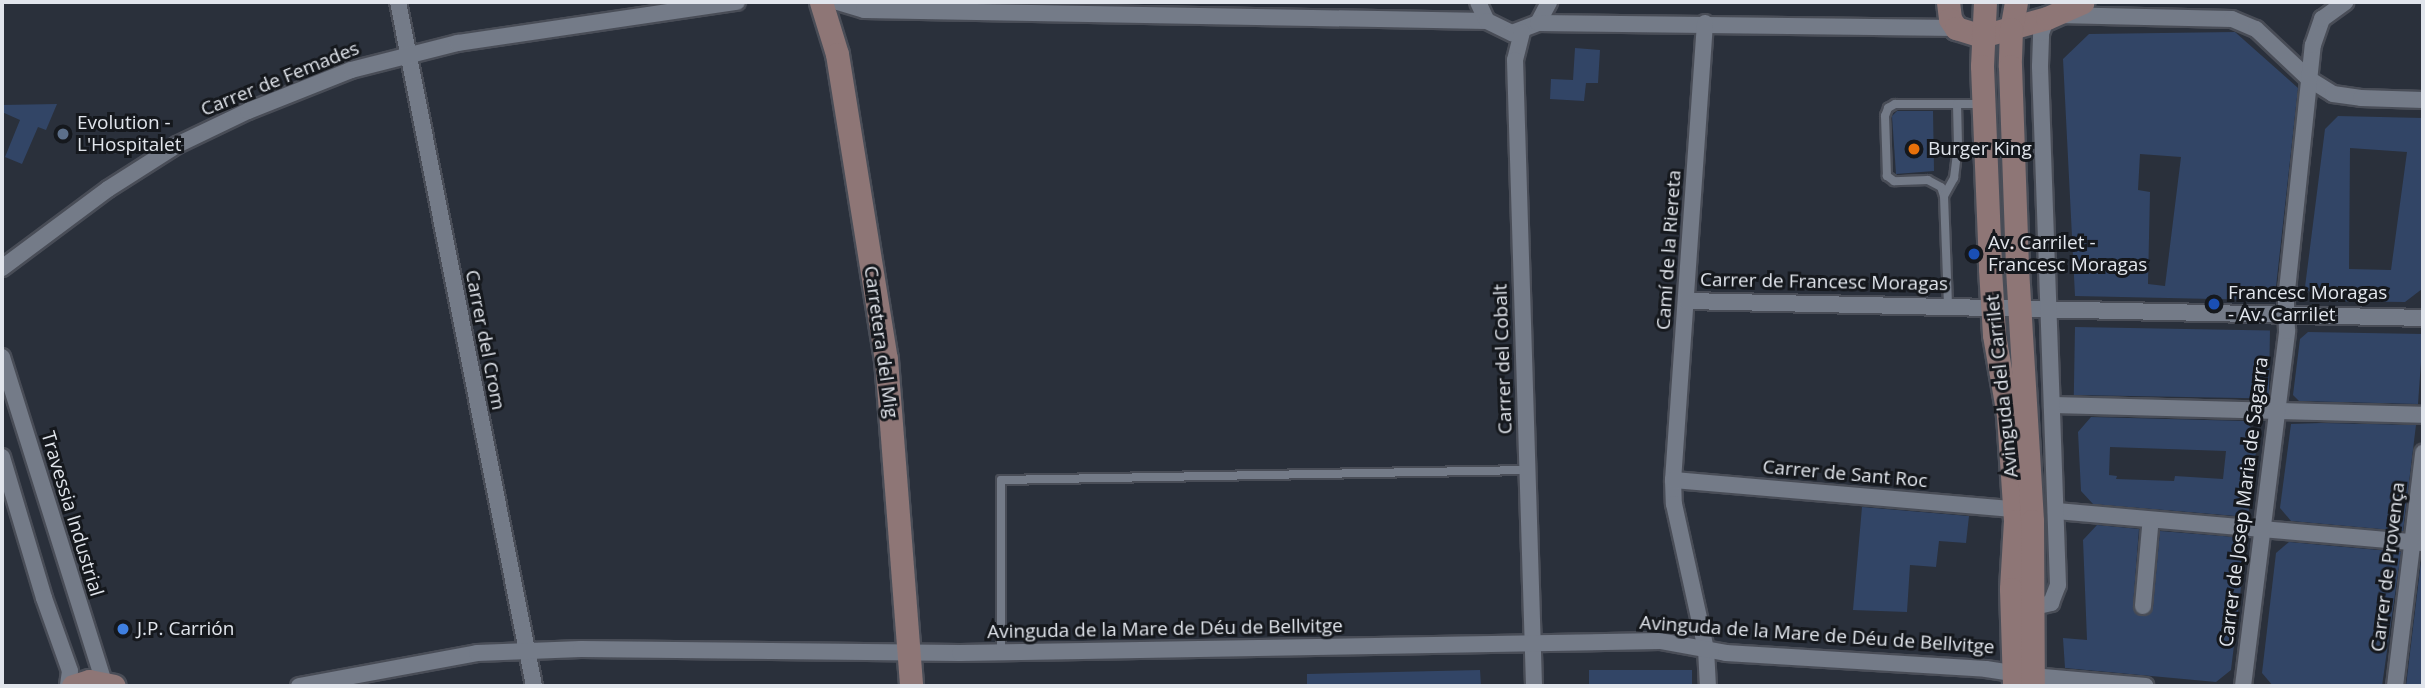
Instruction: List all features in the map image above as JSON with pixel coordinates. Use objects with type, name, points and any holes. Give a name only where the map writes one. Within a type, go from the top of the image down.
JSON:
[{"type":"main road","name":"Carretera del Mig","points":[[821,2],[837,54],[886,359],[911,686]]},
{"type":"main road","points":[[1948,2],[1950,19],[1956,28],[1982,36],[2011,29],[2083,2]]},
{"type":"main road","name":"Avinguda del Carrilet","points":[[1985,2],[1982,36],[1992,307],[2008,415],[2014,509],[2011,589],[2023,680]]},
{"type":"main road","name":"Avinguda del Carrilet","points":[[2016,2],[2011,29],[2019,308],[2032,521],[2030,608],[2023,680]]},
{"type":"main road","points":[[71,686],[89,681],[109,684]]},
{"type":"street","name":"Carrer del Crom","points":[[398,2],[534,686]]},
{"type":"street","name":"Carrer de Femades","points":[[2,268],[108,189],[177,145],[311,85],[407,54],[458,43],[737,2]]},
{"type":"street","points":[[838,2],[864,10],[1487,21],[1503,31],[1521,32],[1538,23],[1956,28]]},
{"type":"street","points":[[1478,2],[1487,21]]},
{"type":"street","points":[[1538,23],[1549,2]]},
{"type":"street","name":"Carrer de Josep Maria de Sagarra","points":[[2243,686],[2277,411],[2313,45],[2322,19],[2345,2]]},
{"type":"street","points":[[2030,608],[2051,603],[2057,594],[2039,59],[2041,33],[2056,12],[2232,19],[2256,29],[2309,79],[2333,94],[2361,99],[2423,100]]},
{"type":"street","name":"Camí de la Riereta","points":[[1705,23],[1673,480],[1674,504],[1706,649],[1708,686]]},
{"type":"street","name":"Carrer del Cobalt","points":[[1521,32],[1515,60],[1534,686]]},
{"type":"street","name":"Carrer de Francesc Moragas","points":[[1687,300],[2423,318]]},
{"type":"street","name":"Travessia Industrial","points":[[2,357],[109,684]]},
{"type":"street","points":[[2052,405],[2423,415]]},
{"type":"street","name":"Carrer de Provença","points":[[2395,686],[2418,543],[2423,453]]},
{"type":"street","points":[[2,457],[44,598],[70,671],[71,686]]},
{"type":"street","name":"Carrer de Sant Roc","points":[[1673,480],[2014,509]]},
{"type":"street","points":[[2056,511],[2418,543]]},
{"type":"street","points":[[2143,606],[2150,527]]},
{"type":"street","name":"Avinguda de la Mare de Déu de Bellvitge","points":[[299,686],[477,653],[527,651],[908,653],[1660,641],[1706,649],[2023,680],[2146,686]]},
{"type":"lane","points":[[1948,305],[1944,196],[1941,187],[1928,180],[1890,179],[1885,116],[1888,108],[1895,104],[1984,104]]},
{"type":"lane","points":[[1944,196],[1954,178],[1958,145],[1957,104]]},
{"type":"lane","points":[[1001,652],[1001,480],[1528,470]]},
{"type":"building","points":[[2235,32],[2298,88],[2276,287],[2261,300],[2075,296],[2063,59],[2089,34]],"holes":[[[2140,154],[2181,157],[2165,286],[2148,284],[2150,192],[2138,190]]]},
{"type":"building","points":[[1575,48],[1600,50],[1598,83],[1586,83],[1584,101],[1550,99],[1551,79],[1573,80]]},
{"type":"building","points":[[57,104],[46,130],[38,127],[22,164],[5,157],[20,120],[2,112],[2,105]]},
{"type":"building","name":"Burger King","points":[[1897,111],[1933,111],[1934,171],[1896,174],[1892,116]]},
{"type":"building","points":[[2338,116],[2423,118],[2422,289],[2405,302],[2318,301],[2305,287],[2325,129]],"holes":[[[2350,148],[2407,152],[2391,270],[2349,269]]]},
{"type":"building","points":[[2075,327],[2270,330],[2269,398],[2074,395]]},
{"type":"building","points":[[2308,332],[2423,334],[2418,404],[2299,401],[2293,395],[2300,339]]},
{"type":"building","points":[[2091,417],[2245,421],[2258,435],[2248,517],[2093,504],[2081,491],[2078,432]],"holes":[[[2110,447],[2226,451],[2223,479],[2175,476],[2174,481],[2116,479],[2117,476],[2109,475]]]},
{"type":"building","points":[[2291,424],[2416,425],[2403,531],[2291,521],[2280,508]]},
{"type":"building","points":[[1862,507],[1969,516],[1966,543],[1939,541],[1936,567],[1910,565],[1907,612],[1853,610]]},
{"type":"building","points":[[2097,525],[2139,529],[2133,605],[2136,614],[2143,616],[2151,613],[2153,607],[2160,531],[2247,538],[2231,670],[2216,682],[2065,668],[2063,638],[2087,640],[2083,540]]},
{"type":"building","points":[[2289,542],[2401,552],[2382,686],[2273,686],[2262,673],[2276,553]]},
{"type":"building","points":[[2422,553],[2423,686],[2406,686]]},
{"type":"building","points":[[1480,670],[1481,686],[1307,686],[1307,674]]},
{"type":"building","points":[[1589,670],[1692,670],[1692,686],[1589,686]]},
{"type":"place","name":"Evolution - L'Hospitalet","points":[[63,134]]},
{"type":"place","name":"Burger King","points":[[1914,149]]},
{"type":"place","name":"Av. Carrilet - Francesc Moragas","points":[[1974,254]]},
{"type":"place","name":"Francesc Moragas - Av. Carrilet","points":[[2214,304]]},
{"type":"place","name":"J.P. Carrión","points":[[123,629]]}]
